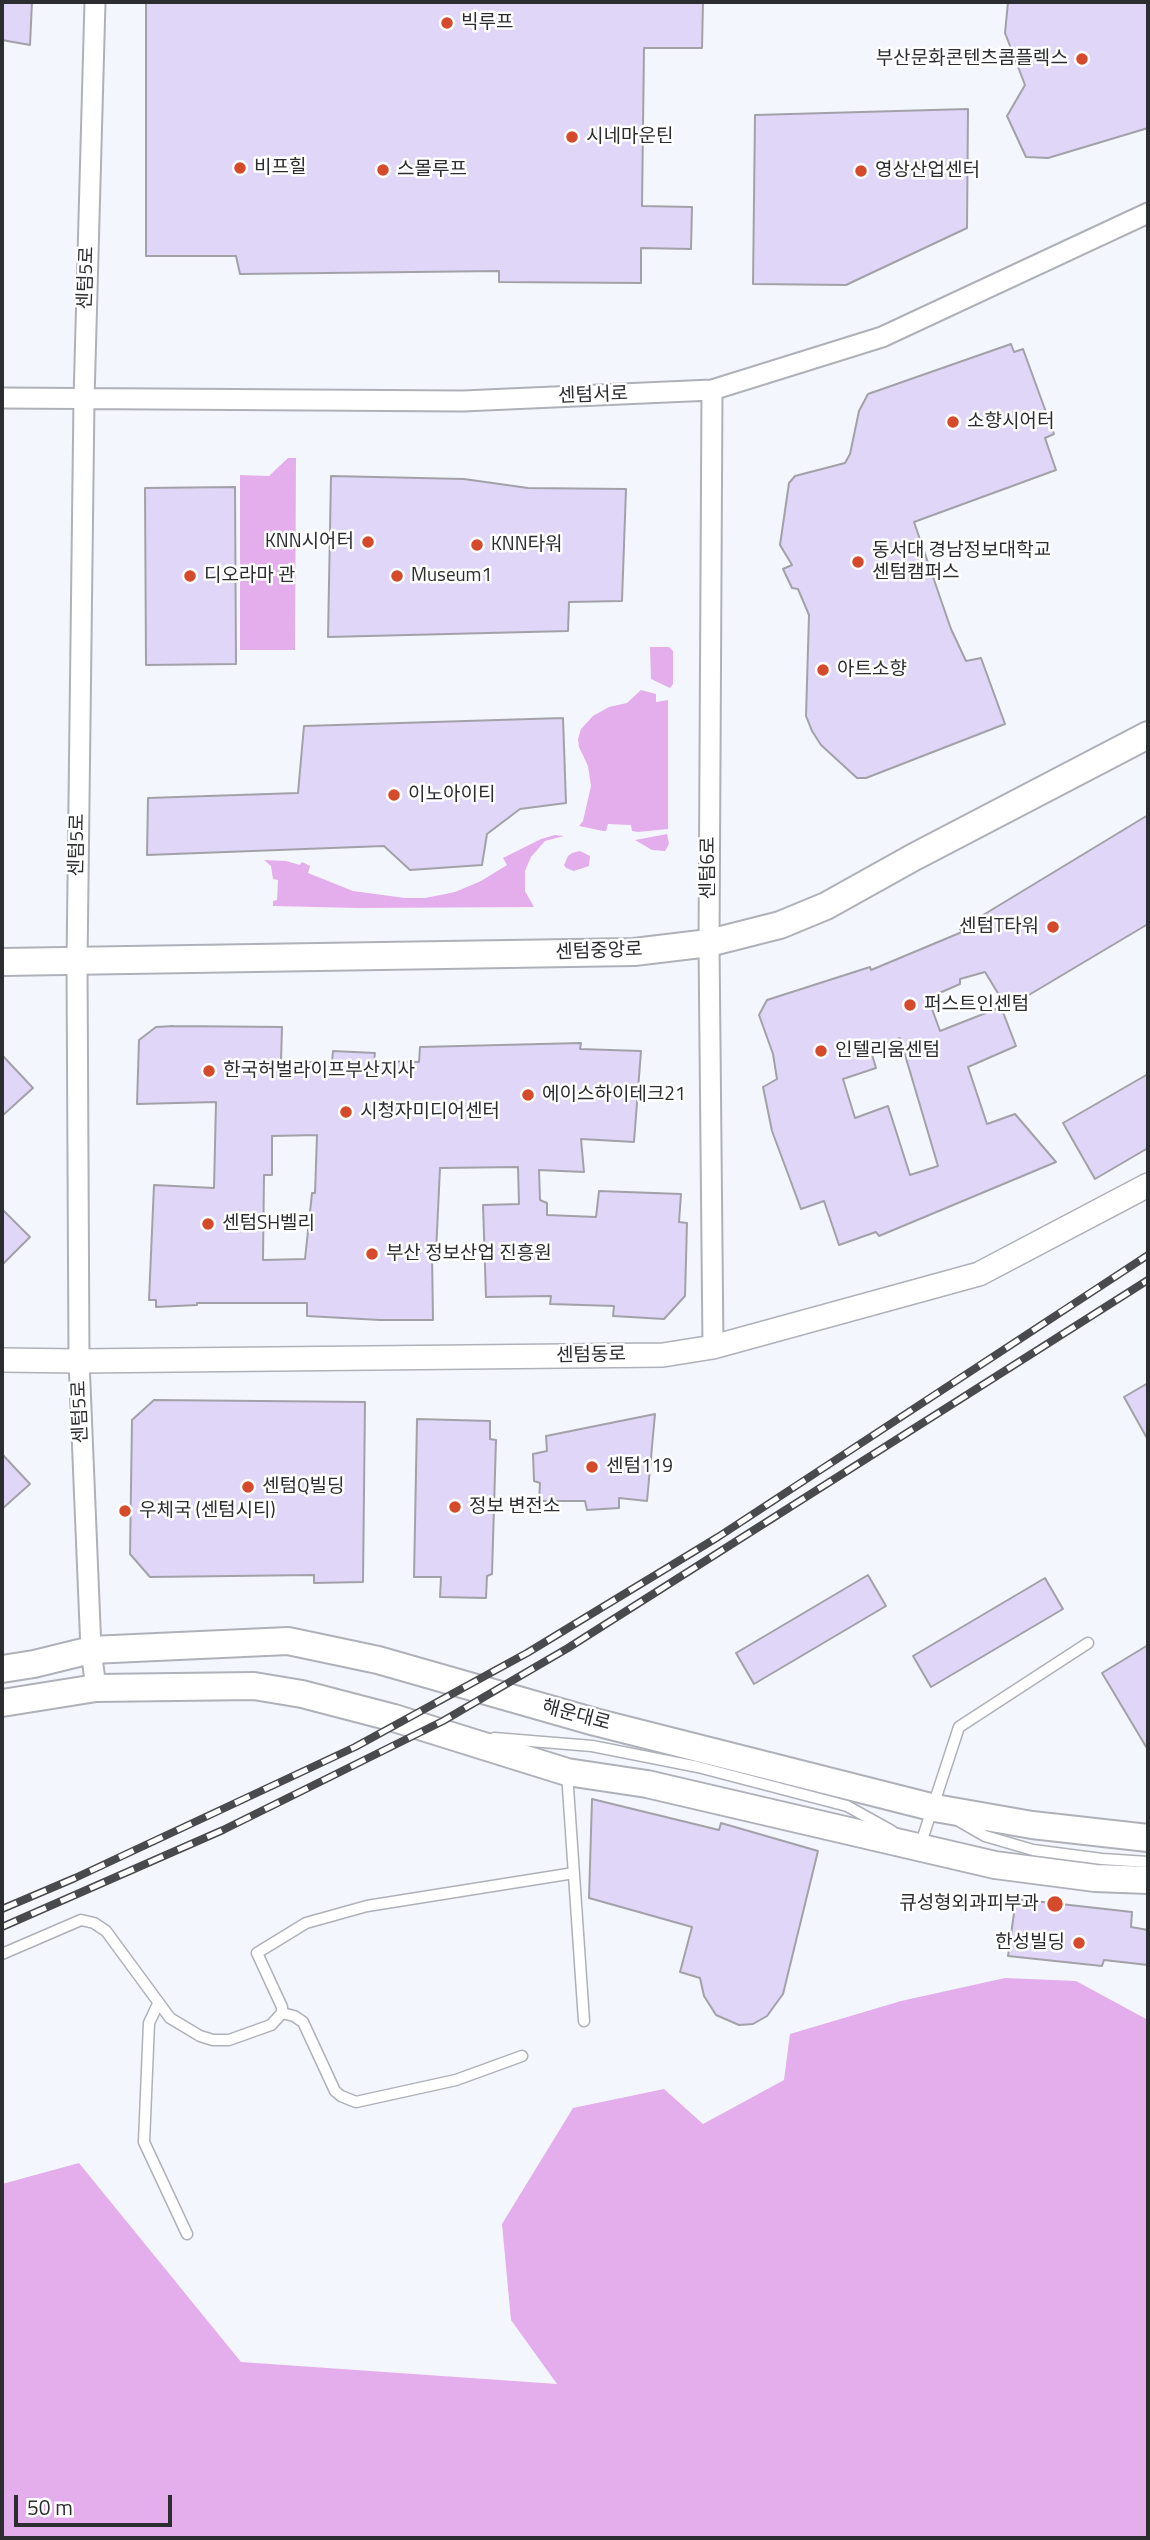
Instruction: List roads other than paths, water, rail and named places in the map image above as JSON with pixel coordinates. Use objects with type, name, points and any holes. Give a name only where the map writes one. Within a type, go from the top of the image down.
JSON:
[{"type":"main road","name":"센텀중앙로","points":[[2,962],[634,952],[709,943],[780,925],[826,906],[1148,735]]},
{"type":"main road","name":"해운대로","points":[[2,1669],[90,1650],[288,1641],[378,1660],[595,1722],[935,1808],[1032,1825],[1148,1838]]},
{"type":"main road","points":[[2,1703],[96,1688],[254,1686],[302,1693],[567,1772],[647,1784],[995,1865],[1095,1878],[1148,1880]]},
{"type":"street","name":"센텀5로","points":[[95,2],[84,399],[77,962],[79,1362],[90,1650],[96,1688]]},
{"type":"street","name":"센텀서로","points":[[2,398],[463,401],[712,390],[882,337],[1148,213]]},
{"type":"street","name":"센텀6로","points":[[712,390],[709,943],[713,1347]]},
{"type":"street","name":"센텀동로","points":[[2,1360],[79,1362],[663,1355],[713,1347],[979,1274],[1148,1185]]},
{"type":"lane","points":[[448,1735],[592,1746],[698,1767],[847,1806],[920,1847],[935,1808],[959,1727],[1088,1643]]},
{"type":"lane","points":[[567,1772],[584,2021]]},
{"type":"lane","points":[[935,1808],[985,1836],[1033,1850],[1148,1862]]},
{"type":"lane","points":[[2,1954],[81,1920],[94,1923],[106,1931],[158,2004],[176,2022],[200,2036],[213,2040],[229,2040],[271,2025],[282,2013],[282,2007],[257,1953],[306,1923],[367,1906],[574,1873]]},
{"type":"lane","points":[[158,2004],[149,2023],[144,2142],[187,2234]]},
{"type":"lane","points":[[282,2013],[303,2022],[335,2091],[356,2102],[456,2080],[522,2056]]},
{"type":"railway","points":[[2,1909],[75,1878],[355,1747],[527,1653],[718,1537],[1148,1255]]},
{"type":"railway","points":[[2,1927],[223,1830],[443,1721],[568,1648],[1148,1280]]},
{"type":"place","name":"빅루프","points":[[447,23]]},
{"type":"place","name":"부산문화콘텐츠콤플렉스","points":[[1082,59]]},
{"type":"place","name":"시네마운틴","points":[[572,137]]},
{"type":"place","name":"비프힐","points":[[240,168]]},
{"type":"place","name":"스몰루프","points":[[383,170]]},
{"type":"place","name":"영상산업센터","points":[[861,171]]},
{"type":"place","name":"소향시어터","points":[[953,422]]},
{"type":"place","name":"KNN시어터","points":[[368,542]]},
{"type":"place","name":"KNN타워","points":[[477,545]]},
{"type":"place","name":"동서대 경남정보대학교 센텀캠퍼스","points":[[858,562]]},
{"type":"place","name":"디오라마 관","points":[[190,576]]},
{"type":"place","name":"Museum1","points":[[397,576]]},
{"type":"place","name":"아트소향","points":[[823,670]]},
{"type":"place","name":"이노아이티","points":[[394,795]]},
{"type":"place","name":"센텀T타워","points":[[1053,927]]},
{"type":"place","name":"퍼스트인센텀","points":[[910,1005]]},
{"type":"place","name":"인텔리움센텀","points":[[821,1051]]},
{"type":"place","name":"한국허벌라이프부산지사","points":[[209,1071]]},
{"type":"place","name":"에이스하이테크21","points":[[528,1095]]},
{"type":"place","name":"시청자미디어센터","points":[[346,1112]]},
{"type":"place","name":"센텀SH벨리","points":[[208,1224]]},
{"type":"place","name":"부산 정보산업 진흥원","points":[[372,1254]]},
{"type":"place","name":"센텀119","points":[[592,1467]]},
{"type":"place","name":"센텀Q빌딩","points":[[248,1487]]},
{"type":"place","name":"정보 변전소","points":[[455,1507]]},
{"type":"place","name":"우체국 (센텀시티)","points":[[125,1511]]},
{"type":"place","name":"큐성형외과피부과","points":[[1055,1904]]},
{"type":"place","name":"한성빌딩","points":[[1079,1943]]}]
